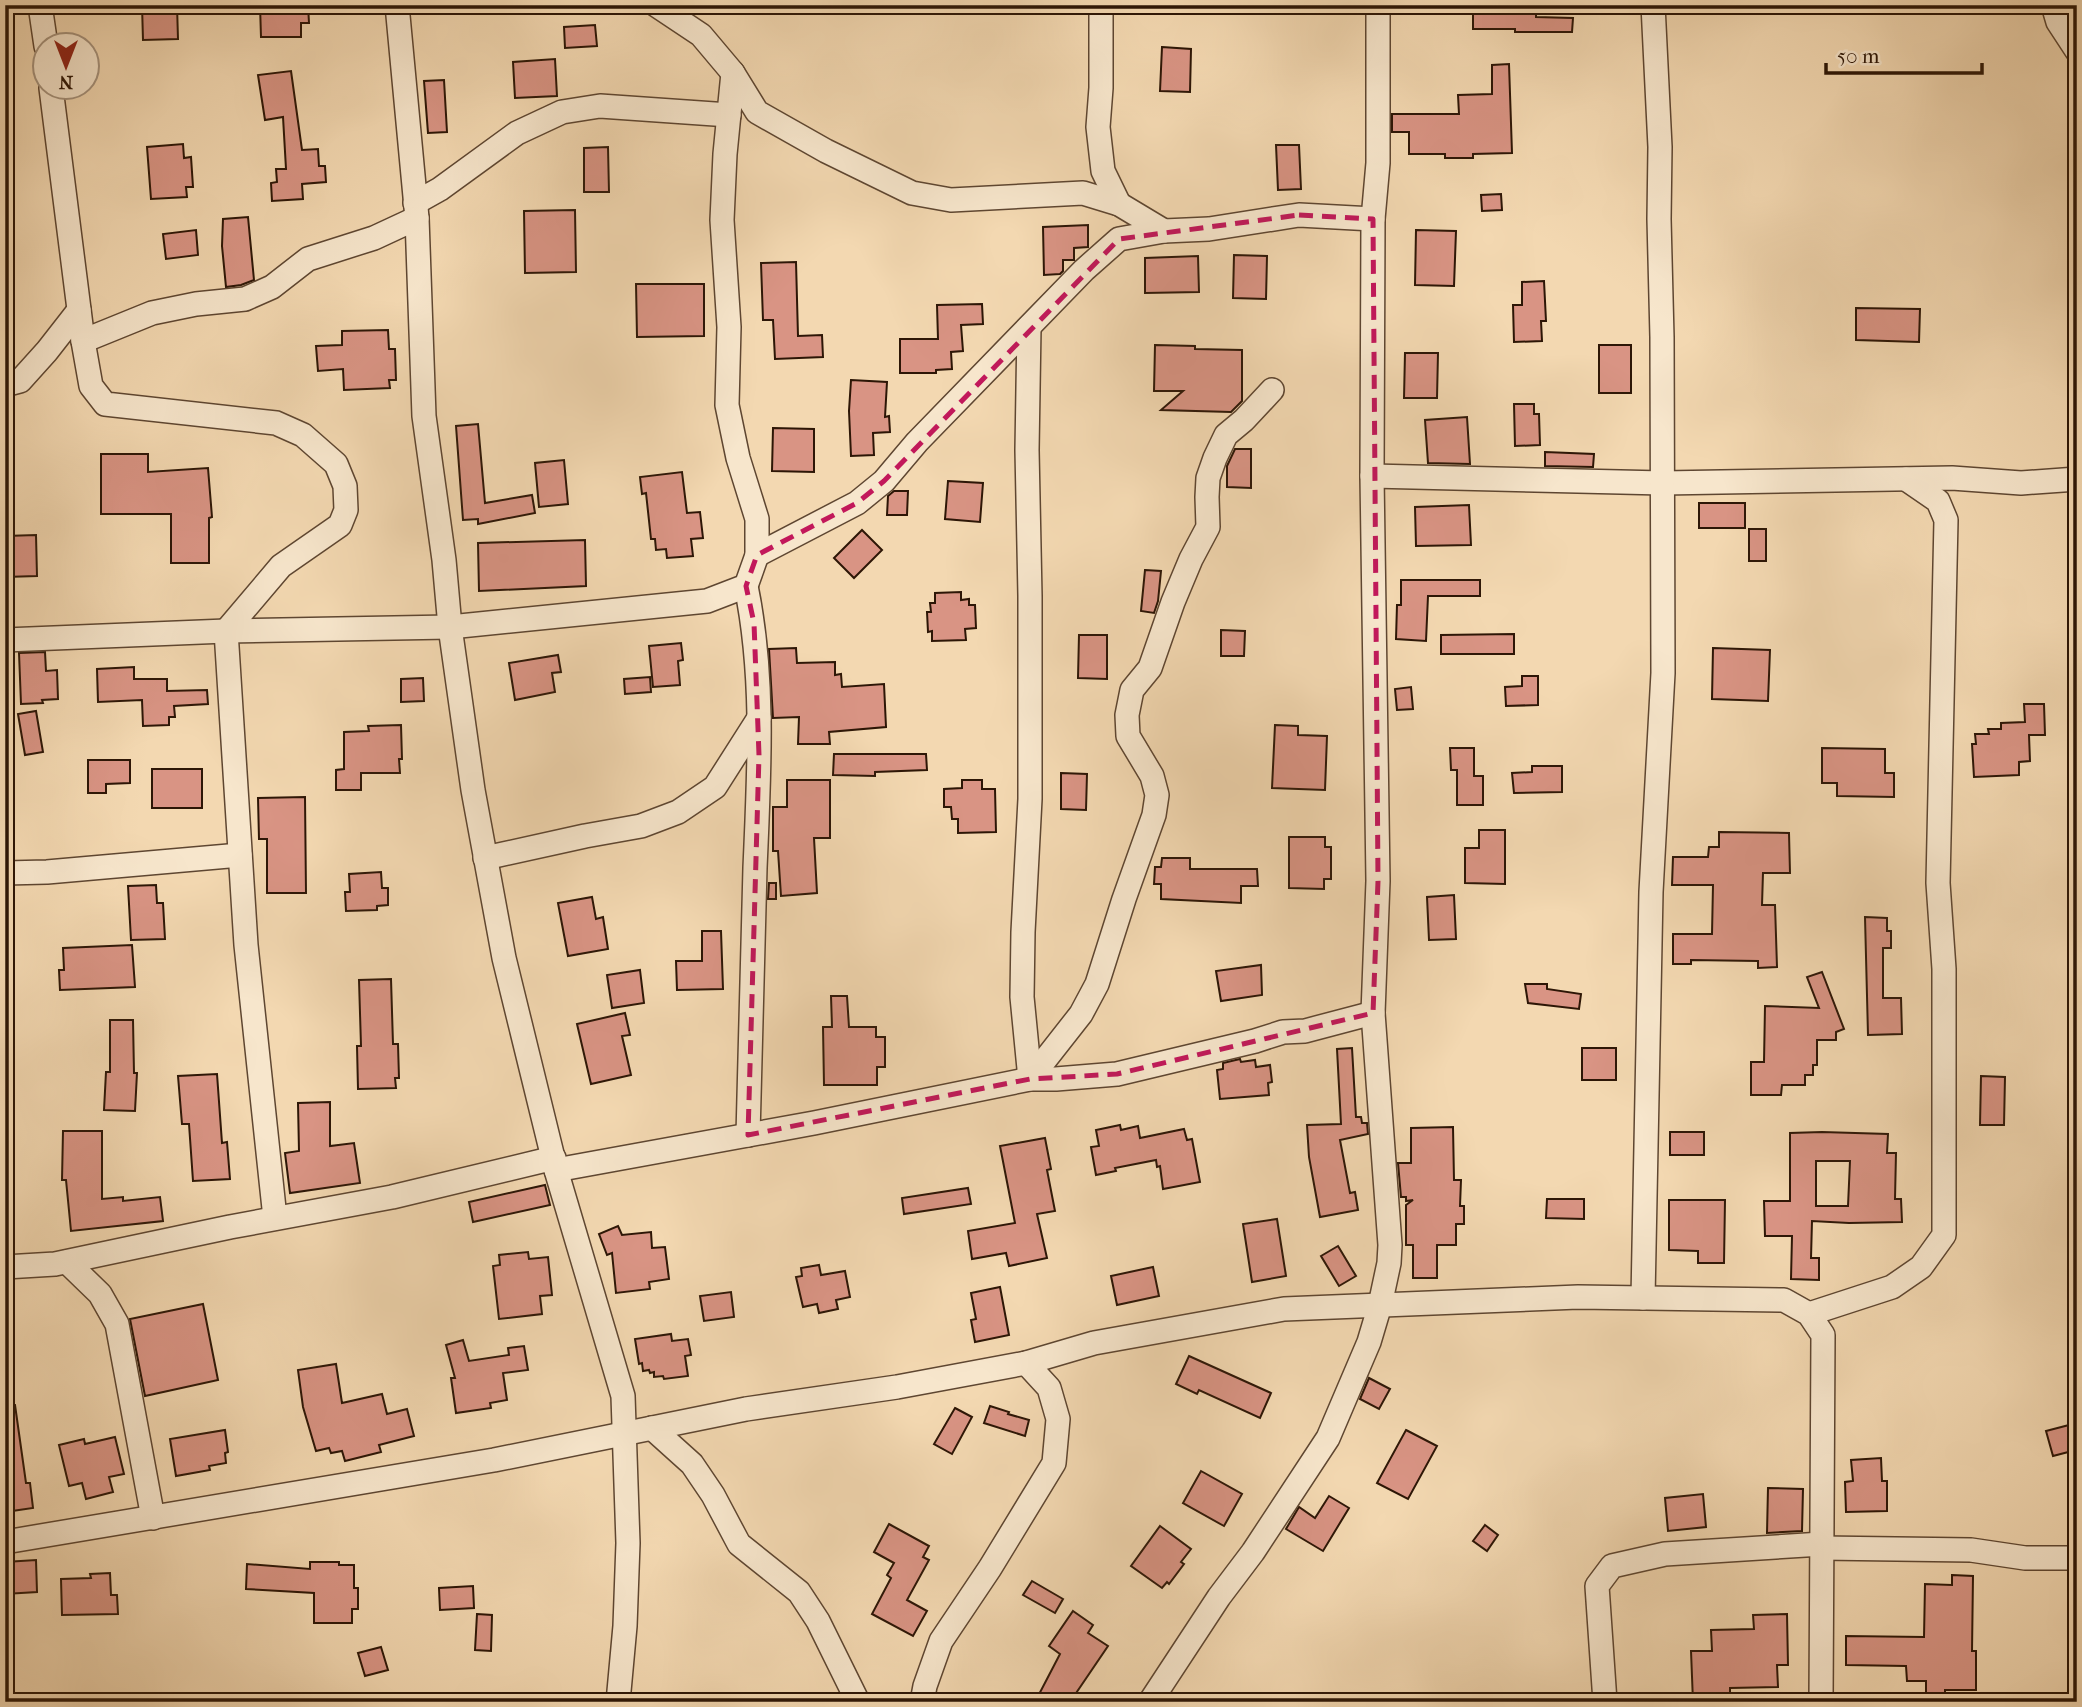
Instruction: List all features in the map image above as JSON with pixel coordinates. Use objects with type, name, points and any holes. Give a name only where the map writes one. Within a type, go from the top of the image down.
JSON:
[{"type":"street","points":[[40,5],[44,32]]},
{"type":"street","points":[[397,5],[416,210],[425,416],[473,790],[504,958],[555,1164],[623,1396],[628,1543],[625,1626],[618,1702]]},
{"type":"street","points":[[656,5],[701,35],[733,73],[757,112],[826,151],[912,193],[951,200],[1083,193],[1119,204],[1164,231]]},
{"type":"street","points":[[1101,5],[1098,127],[1103,171],[1119,204]]},
{"type":"street","points":[[1150,1702],[1328,1438],[1369,1342],[1389,1263],[1390,1245],[1373,1013],[1378,881],[1372,476],[1373,219],[1378,163],[1378,5]]},
{"type":"street","points":[[1643,1298],[1651,892],[1663,673],[1660,146],[1653,5]]},
{"type":"street","points":[[2053,5],[2058,22],[2077,51]]},
{"type":"street","points":[[733,73],[722,220],[729,327],[727,405],[738,458],[757,519],[757,555],[746,586],[754,623],[760,755],[748,1135]]},
{"type":"street","points":[[53,102],[91,386],[105,404],[276,423],[303,435],[336,464],[345,486],[346,510],[340,525],[281,566],[226,631],[246,945],[275,1218]]},
{"type":"street","points":[[83,341],[152,313],[196,304],[245,299],[272,288],[308,259],[374,238],[517,134],[562,112],[600,106],[729,115]]},
{"type":"street","points":[[757,555],[857,503],[884,481],[917,442],[1084,270],[1119,239],[1299,215],[1373,219]]},
{"type":"street","points":[[5,385],[20,381],[79,310]]},
{"type":"street","points":[[1029,327],[1027,450],[1030,799],[1023,997],[1030,1079]]},
{"type":"street","points":[[1030,1079],[1081,1014],[1097,984],[1154,816],[1157,795],[1152,776],[1128,736],[1127,715],[1132,690],[1150,668],[1173,602],[1208,527],[1208,478],[1226,435],[1244,421],[1272,390]]},
{"type":"street","points":[[1372,476],[1663,483],[1952,478],[2021,483],[2077,479]]},
{"type":"street","points":[[1809,1314],[1892,1287],[1921,1267],[1944,1235],[1944,969],[1938,883],[1947,520],[1938,500],[1906,479]]},
{"type":"street","points":[[5,640],[226,631],[450,627],[707,601],[746,586]]},
{"type":"street","points":[[485,858],[641,826],[678,812],[715,787],[759,718]]},
{"type":"street","points":[[5,873],[47,873],[240,855]]},
{"type":"street","points":[[5,1267],[67,1262],[275,1218],[555,1164],[748,1135],[1030,1079],[1117,1074],[1283,1032],[1306,1031],[1373,1013]]},
{"type":"street","points":[[67,1262],[100,1294],[117,1324],[153,1518]]},
{"type":"street","points":[[5,1542],[481,1462],[746,1409],[897,1387],[1026,1363],[1094,1343],[1284,1309],[1578,1297],[1784,1300],[1809,1314],[1824,1335],[1821,1702]]},
{"type":"street","points":[[922,1702],[941,1641],[997,1557],[1054,1463],[1058,1419],[1049,1388],[1026,1363]]},
{"type":"street","points":[[652,1428],[692,1464],[713,1495],[739,1544],[799,1592],[818,1622],[858,1702]]},
{"type":"street","points":[[1605,1702],[1597,1586],[1612,1566],[1665,1554],[1822,1546],[1971,1550],[2025,1558],[2077,1558]]},
{"type":"highlighted area","points":[[1299,215],[1373,219],[1378,881],[1373,1013],[1117,1074],[1030,1079],[748,1135],[759,755],[754,623],[746,586],[757,555],[857,503],[884,481],[1119,239]]},
{"type":"building","points":[[142,5],[177,5],[178,39],[143,40]]},
{"type":"building","points":[[260,5],[308,5],[309,23],[301,23],[301,37],[261,37]]},
{"type":"building","points":[[1473,5],[1536,5],[1536,17],[1573,18],[1572,32],[1473,29]]},
{"type":"building","points":[[595,25],[597,46],[565,48],[564,27]]},
{"type":"building","points":[[1162,47],[1191,49],[1190,92],[1160,91]]},
{"type":"building","points":[[555,59],[557,96],[515,98],[513,62]]},
{"type":"building","points":[[1509,64],[1512,153],[1473,154],[1473,158],[1445,158],[1445,154],[1409,154],[1409,132],[1392,132],[1392,114],[1459,114],[1458,95],[1492,94],[1492,65]]},
{"type":"building","points":[[291,71],[302,150],[318,149],[319,166],[325,166],[326,182],[302,184],[303,199],[272,201],[271,183],[277,182],[276,169],[286,169],[283,117],[265,120],[258,75]]},
{"type":"building","points":[[444,80],[447,132],[428,133],[424,81]]},
{"type":"building","points":[[183,144],[184,158],[191,157],[193,187],[186,187],[187,197],[151,199],[147,147]]},
{"type":"building","points":[[1276,145],[1299,145],[1301,189],[1278,190]]},
{"type":"building","points":[[608,147],[609,192],[584,192],[584,148]]},
{"type":"building","points":[[1501,194],[1502,210],[1482,211],[1481,195]]},
{"type":"building","points":[[575,210],[576,272],[525,273],[524,211]]},
{"type":"building","points":[[248,217],[254,280],[226,287],[222,246],[223,219]]},
{"type":"building","points":[[1088,225],[1088,247],[1074,248],[1074,260],[1063,260],[1063,271],[1060,274],[1044,275],[1043,227]]},
{"type":"building","points":[[196,230],[198,255],[166,259],[163,234]]},
{"type":"building","points":[[1416,230],[1456,231],[1454,286],[1415,285]]},
{"type":"building","points":[[1234,255],[1267,256],[1266,299],[1233,298]]},
{"type":"building","points":[[1198,256],[1199,292],[1145,293],[1145,258]]},
{"type":"building","points":[[796,262],[798,336],[822,335],[823,357],[775,359],[773,320],[763,320],[761,263]]},
{"type":"building","points":[[1544,281],[1546,321],[1541,321],[1542,341],[1514,342],[1513,305],[1522,305],[1522,282]]},
{"type":"building","points":[[636,284],[704,284],[704,336],[637,337]]},
{"type":"building","points":[[982,304],[983,324],[961,325],[963,351],[951,352],[952,369],[936,370],[936,373],[900,373],[900,339],[938,339],[937,305]]},
{"type":"building","points":[[1856,308],[1920,309],[1919,342],[1856,340]]},
{"type":"building","points":[[388,330],[389,349],[395,349],[396,380],[389,380],[390,388],[344,390],[343,369],[318,371],[316,346],[342,345],[342,331]]},
{"type":"building","points":[[1155,345],[1242,350],[1242,401],[1231,412],[1161,410],[1183,391],[1154,391]]},
{"type":"building","points":[[1599,345],[1631,345],[1631,393],[1599,393]]},
{"type":"building","points":[[1405,353],[1438,353],[1437,398],[1404,398]]},
{"type":"building","points":[[851,380],[887,382],[885,417],[889,416],[890,432],[873,433],[874,455],[851,456]]},
{"type":"building","points":[[1514,404],[1534,404],[1534,414],[1539,414],[1540,445],[1515,446]]},
{"type":"building","points":[[1467,417],[1470,464],[1428,463],[1425,420]]},
{"type":"building","points":[[478,424],[485,503],[532,495],[535,513],[478,524],[478,519],[463,520],[456,426]]},
{"type":"building","points":[[773,428],[814,429],[814,472],[772,471]]},
{"type":"building","points":[[1235,449],[1251,449],[1251,488],[1227,487],[1227,466]]},
{"type":"building","points":[[1545,452],[1594,454],[1593,467],[1545,466]]},
{"type":"building","points":[[101,454],[148,454],[148,472],[208,468],[212,517],[209,518],[209,563],[171,563],[171,514],[101,514]]},
{"type":"building","points":[[564,460],[568,504],[539,507],[535,463]]},
{"type":"building","points":[[682,472],[687,513],[700,512],[703,538],[691,539],[693,556],[667,558],[666,549],[656,550],[655,539],[651,539],[646,493],[642,494],[640,477]]},
{"type":"building","points":[[948,481],[983,483],[980,522],[945,519]]},
{"type":"building","points":[[894,491],[908,491],[907,515],[887,515],[888,496]]},
{"type":"building","points":[[1699,503],[1745,503],[1745,528],[1699,528]]},
{"type":"building","points":[[1469,505],[1471,545],[1416,546],[1415,507]]},
{"type":"building","points":[[1749,529],[1766,529],[1766,561],[1749,561]]},
{"type":"building","points":[[862,530],[882,550],[854,578],[834,558]]},
{"type":"building","points":[[36,535],[37,576],[5,577],[5,536]]},
{"type":"building","points":[[585,540],[586,586],[479,591],[478,543]]},
{"type":"building","points":[[1145,570],[1161,571],[1154,613],[1141,611]]},
{"type":"building","points":[[1401,580],[1480,580],[1480,596],[1428,596],[1426,641],[1396,639],[1397,605],[1401,605]]},
{"type":"building","points":[[961,592],[961,600],[969,599],[969,605],[975,605],[976,628],[965,629],[966,640],[932,641],[932,631],[928,632],[927,612],[931,612],[930,603],[935,603],[935,593]]},
{"type":"building","points":[[1221,630],[1245,631],[1244,656],[1221,656]]},
{"type":"building","points":[[1514,634],[1514,654],[1441,654],[1441,635]]},
{"type":"building","points":[[1079,635],[1107,635],[1107,679],[1078,678]]},
{"type":"building","points":[[681,643],[683,660],[678,661],[680,685],[653,687],[649,646]]},
{"type":"building","points":[[796,648],[797,663],[835,662],[835,675],[841,674],[842,687],[884,684],[886,727],[829,732],[830,744],[798,744],[799,717],[773,718],[769,649]]},
{"type":"building","points":[[1713,648],[1770,650],[1768,701],[1712,699]]},
{"type":"building","points":[[45,652],[46,671],[57,670],[58,699],[21,704],[19,653]]},
{"type":"building","points":[[558,655],[561,672],[552,673],[555,692],[515,700],[509,663]]},
{"type":"building","points":[[134,667],[134,679],[167,679],[167,691],[207,690],[208,704],[174,706],[175,717],[169,717],[169,725],[143,726],[142,700],[98,702],[97,669]]},
{"type":"building","points":[[1522,676],[1538,676],[1538,705],[1506,706],[1505,687],[1522,686]]},
{"type":"building","points":[[650,677],[651,692],[625,694],[624,679]]},
{"type":"building","points":[[423,678],[424,701],[401,702],[401,679]]},
{"type":"building","points":[[1411,687],[1413,709],[1397,710],[1395,689]]},
{"type":"building","points":[[2024,704],[2044,704],[2045,735],[2029,735],[2030,761],[2019,762],[2019,775],[1974,777],[1972,744],[1976,744],[1975,734],[1989,734],[1988,729],[2001,729],[2001,723],[2025,722]]},
{"type":"building","points":[[36,711],[43,752],[25,755],[18,714]]},
{"type":"building","points":[[401,725],[400,773],[361,773],[361,790],[336,790],[336,770],[344,769],[344,732],[369,731],[368,726]]},
{"type":"building","points":[[1275,725],[1298,726],[1298,735],[1327,736],[1325,790],[1272,788]]},
{"type":"building","points":[[1450,748],[1474,748],[1474,776],[1483,776],[1483,805],[1457,805],[1457,770],[1451,770]]},
{"type":"building","points":[[1822,748],[1885,749],[1885,773],[1894,773],[1894,797],[1837,796],[1837,783],[1822,783]]},
{"type":"building","points":[[834,754],[926,754],[927,770],[875,772],[875,776],[833,775]]},
{"type":"building","points":[[88,760],[130,760],[130,783],[106,784],[106,793],[88,793]]},
{"type":"building","points":[[1532,766],[1562,766],[1562,792],[1514,793],[1512,773],[1532,772]]},
{"type":"building","points":[[152,769],[202,769],[202,808],[152,808]]},
{"type":"building","points":[[1061,773],[1087,774],[1086,810],[1061,809]]},
{"type":"building","points":[[787,780],[830,780],[830,838],[814,838],[817,893],[781,896],[778,851],[773,851],[773,807],[787,807]]},
{"type":"building","points":[[962,780],[982,780],[982,789],[995,789],[996,832],[958,833],[958,819],[952,819],[951,807],[944,807],[944,789],[962,788]]},
{"type":"building","points":[[305,797],[306,893],[267,893],[267,839],[259,839],[258,798]]},
{"type":"building","points":[[1479,830],[1505,830],[1505,884],[1465,883],[1465,848],[1479,848]]},
{"type":"building","points":[[1719,832],[1789,833],[1790,873],[1763,873],[1762,905],[1775,905],[1777,967],[1758,968],[1758,961],[1691,960],[1691,964],[1673,964],[1673,934],[1712,934],[1713,885],[1672,885],[1673,857],[1708,857],[1709,847],[1719,847]]},
{"type":"building","points":[[1289,837],[1325,837],[1325,847],[1331,847],[1331,879],[1324,879],[1324,889],[1289,888]]},
{"type":"building","points":[[1162,858],[1190,858],[1190,869],[1257,869],[1258,886],[1241,886],[1241,903],[1161,899],[1161,884],[1154,884],[1155,867],[1161,867]]},
{"type":"building","points":[[381,872],[382,888],[388,888],[388,905],[377,906],[377,910],[346,911],[345,892],[350,892],[349,874]]},
{"type":"building","points":[[769,883],[776,883],[776,899],[768,899]]},
{"type":"building","points":[[156,885],[157,903],[163,903],[165,939],[131,940],[128,886]]},
{"type":"building","points":[[1454,895],[1456,939],[1429,940],[1427,897]]},
{"type":"building","points":[[592,897],[596,919],[603,917],[608,949],[568,956],[558,903]]},
{"type":"building","points":[[1865,917],[1887,918],[1887,931],[1891,931],[1891,948],[1883,948],[1883,998],[1901,998],[1902,1034],[1868,1035]]},
{"type":"building","points":[[702,931],[721,931],[723,989],[677,990],[676,961],[702,961]]},
{"type":"building","points":[[132,945],[135,987],[60,990],[59,970],[64,970],[63,948]]},
{"type":"building","points":[[1261,965],[1262,995],[1221,1001],[1216,971]]},
{"type":"building","points":[[640,970],[644,1003],[612,1008],[607,975]]},
{"type":"building","points":[[1822,972],[1844,1029],[1836,1032],[1836,1040],[1817,1040],[1817,1065],[1813,1065],[1813,1075],[1805,1075],[1805,1085],[1782,1085],[1781,1095],[1751,1095],[1751,1062],[1764,1062],[1765,1006],[1819,1008],[1807,977]]},
{"type":"building","points":[[391,979],[393,1044],[398,1044],[399,1078],[395,1078],[396,1088],[358,1089],[357,1046],[361,1046],[359,980]]},
{"type":"building","points":[[1525,984],[1547,984],[1547,989],[1581,994],[1579,1009],[1528,1003]]},
{"type":"building","points":[[831,996],[847,996],[849,1027],[876,1027],[876,1037],[885,1037],[885,1067],[877,1067],[877,1085],[824,1085],[823,1027],[832,1027]]},
{"type":"building","points":[[625,1013],[630,1035],[622,1036],[631,1075],[591,1084],[577,1024]]},
{"type":"building","points":[[110,1020],[133,1020],[134,1073],[137,1073],[135,1111],[104,1110],[106,1072],[110,1072]]},
{"type":"building","points":[[1352,1048],[1356,1117],[1361,1117],[1362,1123],[1367,1123],[1368,1134],[1340,1140],[1350,1193],[1355,1192],[1358,1210],[1320,1217],[1309,1157],[1307,1125],[1341,1124],[1337,1049]]},
{"type":"building","points":[[1582,1048],[1616,1048],[1616,1080],[1582,1080]]},
{"type":"building","points":[[1240,1059],[1241,1062],[1255,1060],[1256,1067],[1270,1065],[1272,1082],[1268,1083],[1269,1095],[1220,1099],[1217,1070],[1223,1069],[1223,1063]]},
{"type":"building","points":[[217,1074],[222,1143],[227,1142],[230,1179],[193,1181],[189,1124],[182,1124],[178,1076]]},
{"type":"building","points":[[1981,1076],[2005,1077],[2004,1125],[1980,1125]]},
{"type":"building","points":[[330,1102],[330,1146],[354,1143],[360,1183],[290,1193],[285,1153],[299,1151],[298,1103]]},
{"type":"building","points":[[1120,1125],[1121,1130],[1138,1126],[1140,1138],[1184,1129],[1187,1140],[1192,1139],[1200,1182],[1163,1189],[1160,1166],[1157,1167],[1156,1160],[1115,1168],[1116,1171],[1096,1175],[1091,1147],[1099,1146],[1096,1130]]},
{"type":"building","points":[[1453,1127],[1454,1180],[1461,1180],[1460,1206],[1464,1206],[1464,1224],[1456,1224],[1456,1245],[1437,1245],[1437,1278],[1413,1278],[1413,1245],[1406,1245],[1406,1205],[1413,1200],[1406,1201],[1406,1197],[1401,1197],[1398,1163],[1411,1163],[1411,1128]]},
{"type":"building","points":[[63,1131],[102,1131],[102,1199],[123,1197],[123,1201],[160,1197],[163,1221],[71,1231],[66,1180],[62,1180]]},
{"type":"building","points":[[1670,1132],[1704,1132],[1704,1155],[1670,1155]]},
{"type":"building","points":[[1790,1133],[1888,1134],[1887,1153],[1896,1153],[1895,1199],[1901,1199],[1902,1222],[1812,1221],[1811,1258],[1819,1258],[1819,1280],[1791,1279],[1792,1236],[1765,1236],[1764,1201],[1790,1201]],"holes":[[[1816,1161],[1850,1161],[1848,1206],[1816,1206]]]},
{"type":"building","points":[[1045,1138],[1051,1169],[1047,1170],[1055,1211],[1037,1214],[1047,1258],[1009,1266],[1006,1253],[972,1259],[968,1231],[1015,1223],[1000,1146]]},
{"type":"building","points":[[545,1185],[550,1205],[473,1222],[469,1202]]},
{"type":"building","points":[[968,1188],[971,1204],[904,1214],[902,1198]]},
{"type":"building","points":[[1547,1199],[1584,1199],[1584,1219],[1546,1218]]},
{"type":"building","points":[[1669,1200],[1725,1200],[1724,1263],[1698,1263],[1698,1251],[1669,1250]]},
{"type":"building","points":[[1277,1219],[1286,1276],[1252,1282],[1243,1224]]},
{"type":"building","points":[[618,1226],[622,1235],[651,1232],[652,1248],[665,1247],[669,1279],[649,1282],[650,1289],[616,1293],[612,1253],[607,1255],[599,1234]]},
{"type":"building","points":[[1338,1246],[1356,1276],[1339,1286],[1321,1256]]},
{"type":"building","points":[[528,1252],[529,1259],[548,1257],[552,1295],[540,1296],[542,1314],[499,1319],[493,1266],[500,1265],[499,1255]]},
{"type":"building","points":[[819,1265],[821,1275],[845,1271],[850,1297],[836,1300],[838,1309],[819,1313],[817,1304],[803,1307],[796,1277],[802,1276],[801,1268]]},
{"type":"building","points":[[1153,1267],[1159,1296],[1117,1305],[1111,1276]]},
{"type":"building","points":[[1000,1287],[1009,1335],[975,1342],[971,1320],[976,1319],[971,1293]]},
{"type":"building","points":[[731,1292],[734,1317],[704,1321],[700,1296]]},
{"type":"building","points":[[203,1304],[218,1380],[145,1396],[130,1319]]},
{"type":"building","points":[[671,1334],[672,1341],[688,1339],[691,1355],[685,1356],[688,1376],[664,1379],[663,1376],[654,1377],[654,1372],[650,1373],[649,1370],[643,1371],[642,1363],[639,1364],[635,1339]]},
{"type":"building","points":[[463,1340],[469,1361],[509,1355],[508,1348],[524,1346],[528,1370],[503,1373],[507,1400],[490,1403],[491,1408],[456,1413],[451,1378],[455,1378],[446,1345]]},
{"type":"building","points":[[1189,1356],[1271,1393],[1260,1418],[1199,1390],[1197,1394],[1176,1384]]},
{"type":"building","points":[[336,1364],[342,1403],[382,1394],[387,1414],[407,1409],[414,1436],[379,1445],[381,1452],[345,1461],[342,1451],[331,1453],[329,1448],[316,1451],[303,1407],[298,1370]]},
{"type":"building","points":[[1369,1378],[1390,1389],[1379,1409],[1360,1399]]},
{"type":"building","points":[[15,1405],[26,1483],[30,1483],[33,1508],[5,1512],[5,1406]]},
{"type":"building","points":[[990,1406],[1029,1420],[1025,1436],[984,1423]]},
{"type":"building","points":[[955,1408],[972,1417],[952,1454],[934,1444]]},
{"type":"building","points":[[2069,1425],[2076,1450],[2053,1456],[2046,1431]]},
{"type":"building","points":[[225,1430],[228,1452],[225,1453],[226,1463],[209,1466],[210,1470],[176,1476],[170,1439]]},
{"type":"building","points":[[1406,1430],[1437,1446],[1408,1499],[1377,1483]]},
{"type":"building","points":[[115,1437],[124,1474],[109,1477],[113,1492],[86,1499],[82,1483],[69,1486],[59,1445],[84,1439],[85,1444]]},
{"type":"building","points":[[1881,1458],[1882,1481],[1887,1481],[1887,1511],[1846,1512],[1845,1482],[1853,1481],[1851,1460]]},
{"type":"building","points":[[1201,1471],[1242,1494],[1224,1526],[1183,1503]]},
{"type":"building","points":[[1768,1488],[1803,1489],[1802,1531],[1767,1533]]},
{"type":"building","points":[[1703,1494],[1706,1527],[1668,1531],[1665,1498]]},
{"type":"building","points":[[1329,1496],[1349,1508],[1323,1551],[1286,1529],[1299,1507],[1315,1518]]},
{"type":"building","points":[[889,1524],[929,1546],[923,1557],[929,1560],[907,1600],[927,1611],[913,1636],[872,1614],[891,1578],[887,1575],[894,1563],[874,1552]]},
{"type":"building","points":[[1485,1525],[1498,1535],[1487,1551],[1473,1541]]},
{"type":"building","points":[[1160,1526],[1191,1549],[1181,1562],[1184,1564],[1169,1584],[1167,1582],[1162,1588],[1131,1566]]},
{"type":"building","points":[[36,1560],[37,1592],[5,1594],[5,1562]]},
{"type":"building","points":[[310,1562],[354,1565],[358,1609],[352,1609],[352,1623],[314,1623],[314,1593],[246,1589],[247,1564],[310,1569]]},
{"type":"building","points":[[110,1573],[111,1595],[117,1595],[118,1614],[62,1615],[61,1579],[91,1578],[90,1574]]},
{"type":"building","points":[[1952,1575],[1973,1576],[1972,1651],[1976,1651],[1976,1690],[1945,1690],[1945,1702],[1926,1702],[1926,1681],[1907,1681],[1906,1666],[1846,1665],[1846,1636],[1924,1637],[1925,1584],[1952,1585]]},
{"type":"building","points":[[1032,1581],[1063,1599],[1055,1613],[1023,1595]]},
{"type":"building","points":[[473,1586],[474,1608],[440,1610],[439,1588]]},
{"type":"building","points":[[1073,1611],[1093,1625],[1088,1633],[1108,1646],[1070,1702],[1035,1702],[1060,1654],[1049,1646]]},
{"type":"building","points":[[477,1614],[492,1615],[491,1651],[475,1650]]},
{"type":"building","points":[[1787,1614],[1788,1665],[1777,1665],[1778,1687],[1730,1688],[1730,1702],[1693,1702],[1691,1651],[1712,1651],[1711,1630],[1754,1629],[1753,1615]]},
{"type":"building","points":[[381,1647],[388,1670],[365,1676],[358,1653]]}]
